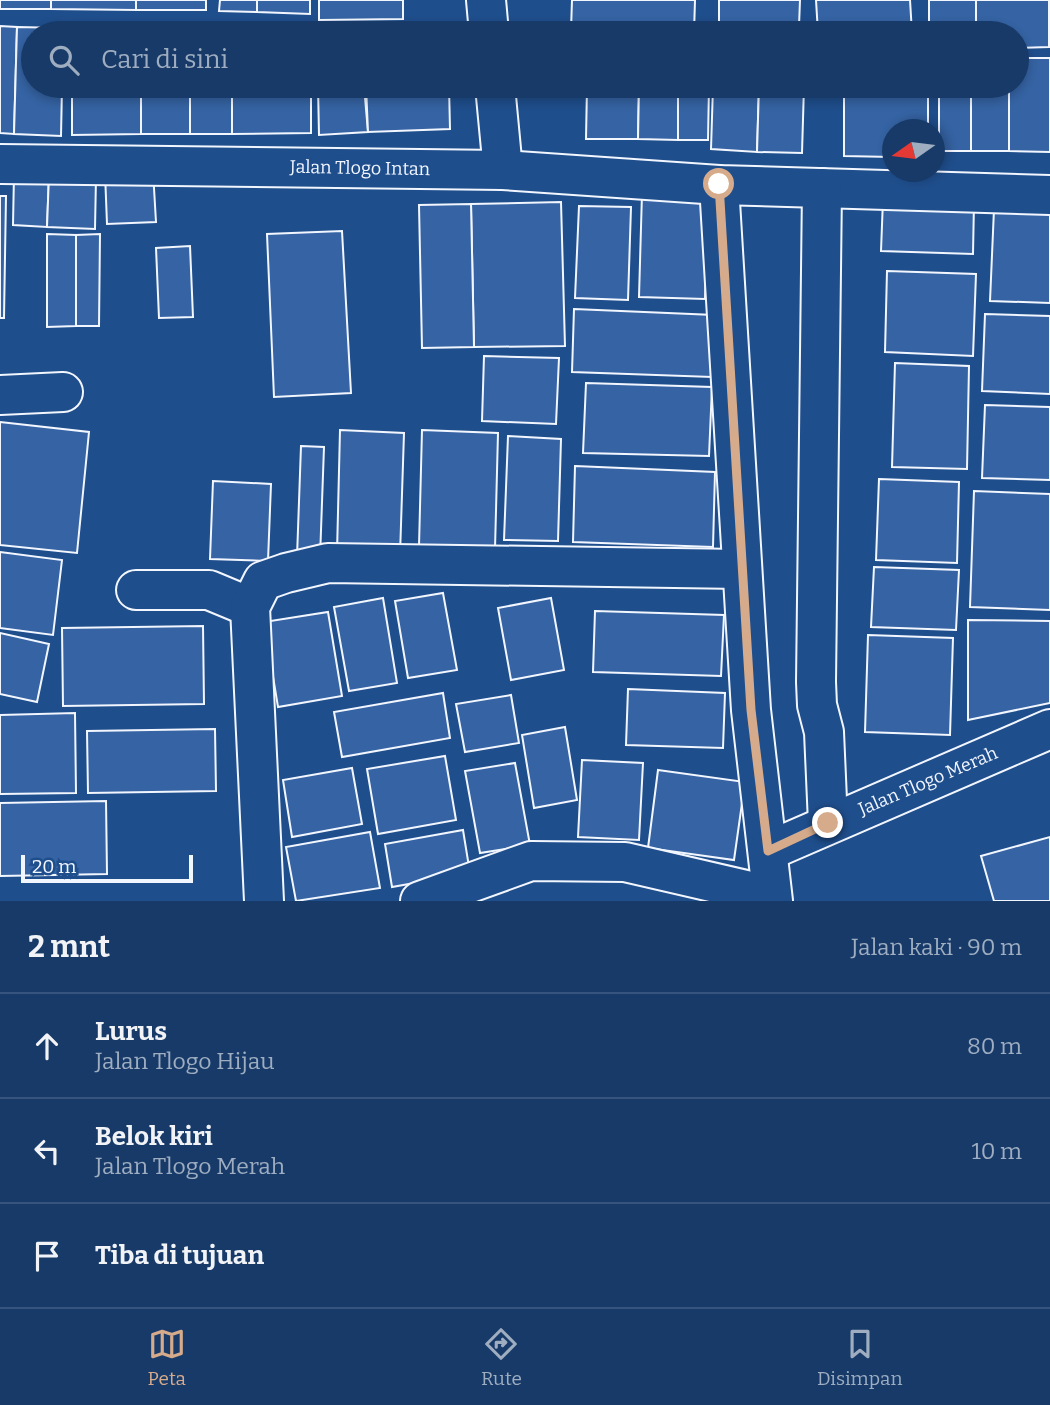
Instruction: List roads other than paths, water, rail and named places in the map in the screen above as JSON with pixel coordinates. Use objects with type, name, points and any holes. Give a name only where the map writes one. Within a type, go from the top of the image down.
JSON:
[{"type":"street","points":[[486,0],[488,21]]},
{"type":"street","points":[[496,98],[503,170]]},
{"type":"street","name":"Jalan Tlogo Intan","points":[[0,164],[503,170],[719,184]]},
{"type":"street","points":[[420,901],[531,861],[625,862],[772,898],[751,710],[719,184],[1050,195]]},
{"type":"street","points":[[822,188],[816,682],[817,705],[824,732],[828,823]]},
{"type":"street","points":[[0,395],[63,392]]},
{"type":"street","points":[[264,901],[250,607],[263,581],[328,563],[741,569]]},
{"type":"street","points":[[136,590],[209,590],[250,607]]},
{"type":"street","name":"Jalan Tlogo Merah","points":[[768,851],[1050,729]]}]
